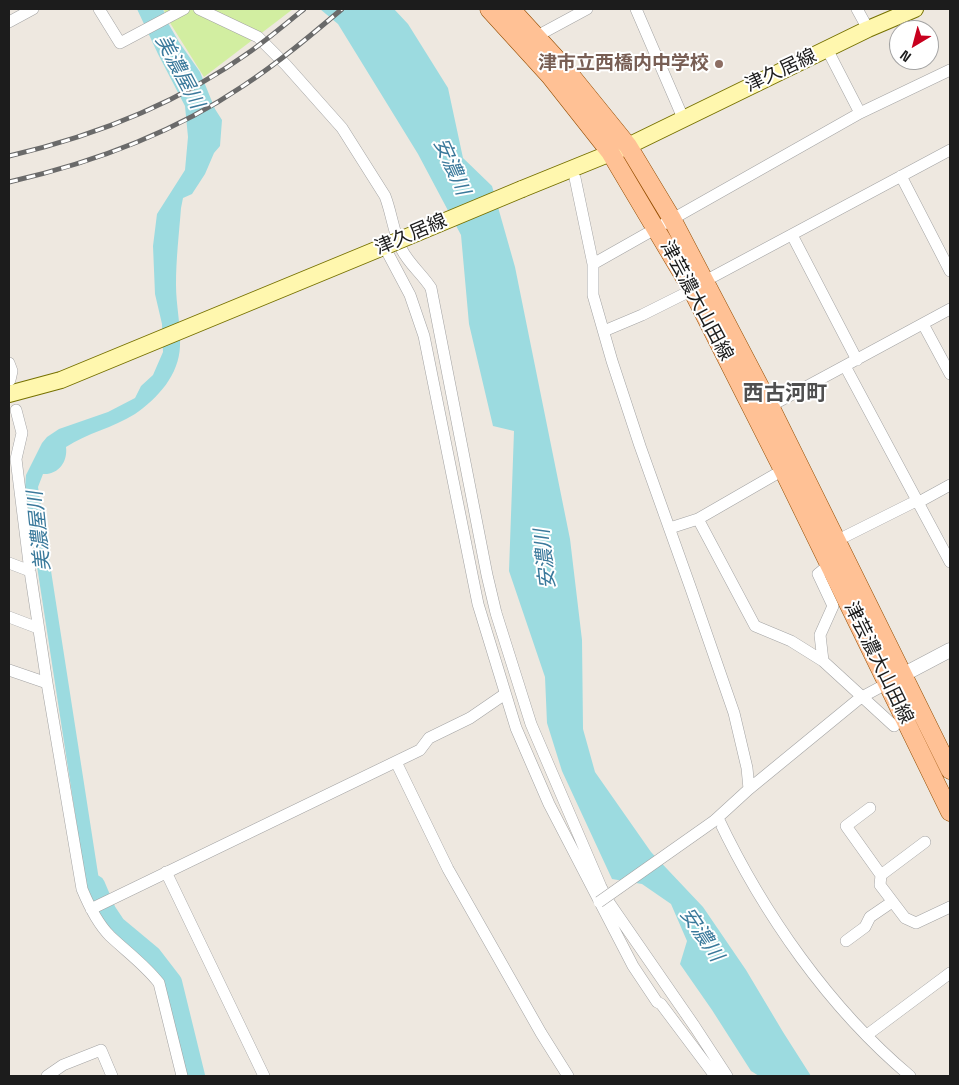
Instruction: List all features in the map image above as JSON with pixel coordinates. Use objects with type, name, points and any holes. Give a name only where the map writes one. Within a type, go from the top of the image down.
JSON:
[{"type":"main road","name":"津芸濃大山田線","points":[[489,9],[550,76],[610,152],[656,228],[698,285]]},
{"type":"main road","name":"津芸濃大山田線","points":[[511,9],[564,67],[628,146],[672,219],[698,285],[763,410],[838,540],[950,809]]},
{"type":"main road","name":"津久居線","points":[[9,387],[61,380],[628,146],[868,29],[915,9]]},
{"type":"main road","name":"津芸濃大山田線","points":[[763,410],[783,470],[830,565],[950,770]]},
{"type":"street","points":[[9,22],[33,9]]},
{"type":"street","points":[[99,9],[120,43],[184,9]]},
{"type":"street","points":[[199,9],[258,37],[286,64],[342,128],[385,196],[393,229],[402,251],[431,288],[487,575],[499,620],[532,724],[610,904],[727,1076]]},
{"type":"street","points":[[537,36],[587,9]]},
{"type":"street","points":[[636,9],[683,118]]},
{"type":"street","points":[[857,9],[868,29]]},
{"type":"street","points":[[827,49],[860,113]]},
{"type":"street","points":[[593,264],[860,113],[950,70]]},
{"type":"street","points":[[604,331],[642,315],[950,150]]},
{"type":"street","points":[[901,176],[950,271]]},
{"type":"street","points":[[574,178],[593,264],[593,296],[640,446],[734,714],[749,789]]},
{"type":"street","points":[[792,235],[857,360]]},
{"type":"street","points":[[386,245],[410,295],[424,336],[478,604],[519,736],[549,804],[633,966],[657,1002],[661,1004],[715,1076]]},
{"type":"street","points":[[763,410],[950,309]]},
{"type":"street","points":[[923,324],[950,374]]},
{"type":"street","points":[[9,363],[12,371],[9,387]]},
{"type":"street","points":[[845,366],[950,562]]},
{"type":"street","points":[[16,410],[22,434],[12,461],[46,683],[82,889],[91,910],[109,935],[149,970],[159,983],[182,1076]]},
{"type":"street","points":[[670,528],[698,519],[783,470]]},
{"type":"street","points":[[823,661],[820,635],[833,606],[818,574],[830,565],[838,540],[950,485]]},
{"type":"street","points":[[698,519],[755,626],[791,641],[823,661],[894,726]]},
{"type":"street","points":[[9,564],[30,571]]},
{"type":"street","points":[[9,617],[38,628]]},
{"type":"street","points":[[600,902],[716,819],[749,789],[863,697],[950,650]]},
{"type":"street","points":[[9,670],[46,683]]},
{"type":"street","points":[[91,910],[420,750],[429,738],[470,718],[505,694]]},
{"type":"street","points":[[396,762],[448,869],[541,1034],[568,1076]]},
{"type":"street","points":[[870,808],[846,826],[881,875],[880,885],[892,902],[905,918],[916,923],[950,907]]},
{"type":"street","points":[[716,819],[749,877],[793,947],[866,1035],[910,1076]]},
{"type":"street","points":[[881,875],[925,842]]},
{"type":"street","points":[[166,872],[264,1076]]},
{"type":"street","points":[[846,941],[865,927],[870,917],[892,902]]},
{"type":"street","points":[[866,1035],[950,973]]},
{"type":"street","points":[[47,1076],[63,1065],[101,1050],[112,1076]]},
{"type":"green space","points":[[164,9],[293,9],[204,77],[165,15]]},
{"type":"water","points":[[137,9],[163,9],[168,23],[179,42],[200,72],[215,109],[222,120],[220,146],[214,153],[205,174],[192,194],[183,198],[181,208],[176,285],[180,346],[176,367],[166,385],[152,401],[135,414],[66,447],[64,462],[57,470],[43,474],[38,487],[99,880],[106,898],[94,903],[87,886],[82,859],[25,488],[26,475],[47,437],[59,429],[108,412],[135,398],[141,386],[153,375],[163,352],[162,324],[155,294],[153,246],[157,214],[185,170],[188,137],[185,106]]},
{"type":"water","name":"安濃川","points":[[320,9],[394,9],[408,24],[448,88],[463,158],[492,186],[515,267],[570,539],[582,640],[583,729],[595,772],[651,852],[703,907],[746,970],[811,1076],[759,1076],[751,1071],[680,964],[687,941],[671,904],[642,884],[612,879],[562,771],[547,723],[545,677],[509,571],[514,431],[493,426],[469,324],[461,235],[418,154],[338,24]]},
{"type":"waterway","name":"美濃屋川","points":[[95,885],[106,911],[116,926],[152,956],[172,982],[195,1076]]},
{"type":"railway","points":[[9,156],[104,128],[165,102],[223,70],[258,46],[304,9]]},
{"type":"railway","points":[[9,182],[101,156],[188,119],[256,77],[294,49],[342,9]]},
{"type":"place","name":"津市立西橋内中学校","points":[[719,64]]},
{"type":"district","name":"西古河町","points":[[785,394]]}]
